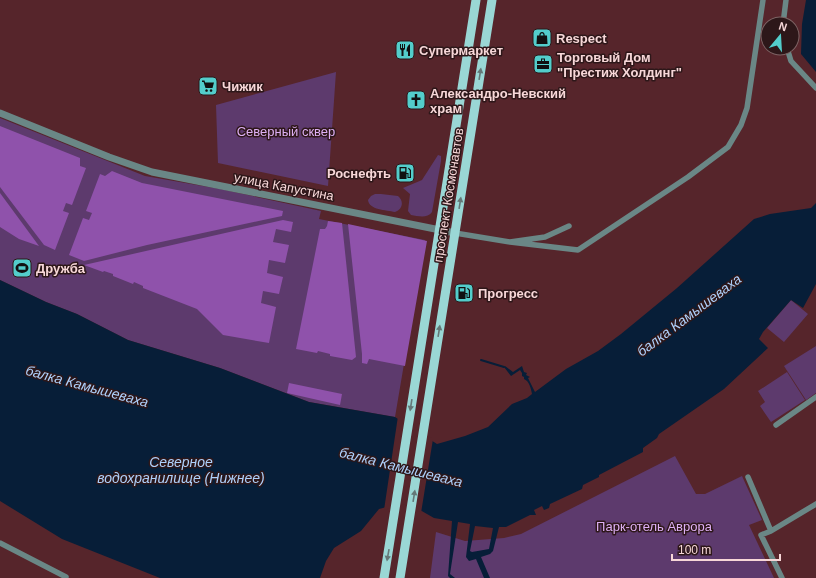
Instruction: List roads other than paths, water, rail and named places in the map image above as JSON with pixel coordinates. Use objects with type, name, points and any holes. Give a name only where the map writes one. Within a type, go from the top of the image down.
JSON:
[{"type":"main road","name":"проспект Космонавтов","points":[[384,578],[476,0]]},
{"type":"main road","name":"проспект Космонавтов","points":[[400,578],[492,0]]},
{"type":"street","points":[[510,242],[578,250],[688,177],[728,147],[742,125],[747,108],[763,0]]},
{"type":"street","points":[[784,16],[786,0]]},
{"type":"street","points":[[789,56],[791,61],[816,88]]},
{"type":"street","name":"улица Капустина","points":[[0,113],[109,157],[152,172],[455,233],[510,242],[545,237],[570,226]]},
{"type":"street","points":[[776,425],[816,397]]},
{"type":"street","points":[[748,477],[771,531]]},
{"type":"street","points":[[782,578],[761,535],[771,531],[816,504]]},
{"type":"street","points":[[0,543],[66,577]]},
{"type":"water","points":[[806,0],[816,0],[816,72],[801,54],[802,24]]},
{"type":"water","name":"Северное водохранилище (Нижнее)","points":[[816,203],[816,284],[803,308],[791,300],[763,332],[759,339],[768,348],[724,389],[659,434],[657,438],[643,448],[643,452],[599,475],[599,477],[583,485],[582,489],[550,504],[549,508],[544,510],[542,506],[534,510],[536,515],[530,515],[506,527],[499,527],[493,551],[490,554],[481,557],[490,578],[484,578],[476,559],[469,561],[466,557],[470,524],[458,522],[450,574],[455,578],[450,578],[448,576],[452,521],[434,518],[406,502],[379,509],[361,531],[334,548],[326,561],[320,578],[160,578],[62,539],[0,501],[0,280],[46,302],[77,314],[128,340],[220,368],[309,402],[395,417],[437,444],[465,436],[488,427],[512,404],[527,398],[532,394],[530,385],[522,376],[520,370],[511,376],[504,367],[505,366],[513,372],[522,366],[524,372],[527,373],[526,375],[530,377],[528,378],[535,392],[566,369],[598,351],[621,334],[677,288],[754,219],[770,214],[811,208]],"holes":[[[475,526],[493,528],[489,549],[472,552],[470,551]]]},
{"type":"waterway","points":[[481,360],[504,367]]},
{"type":"place","name":"Respect","points":[[542,38]]},
{"type":"place","name":"Супермаркет","points":[[405,50]]},
{"type":"place","name":"Торговый Дом \"Престиж Холдинг\"","points":[[543,64]]},
{"type":"place","name":"Чижик","points":[[208,86]]},
{"type":"place","name":"Александро-Невский храм","points":[[416,100]]},
{"type":"place","name":"Роснефть","points":[[405,173]]},
{"type":"place","name":"Дружба","points":[[22,268]]},
{"type":"place","name":"Прогресс","points":[[464,293]]},
{"type":"park label","name":"Северный сквер","points":[[286,131]]},
{"type":"park label","name":"Парк-отель Аврора","points":[[654,526]]},
{"type":"water label","name":"балка Камышеваха","points":[[689,315]]},
{"type":"water label","name":"балка Камышеваха","points":[[87,386]]},
{"type":"water label","name":"балка Камышеваха","points":[[401,467]]}]
